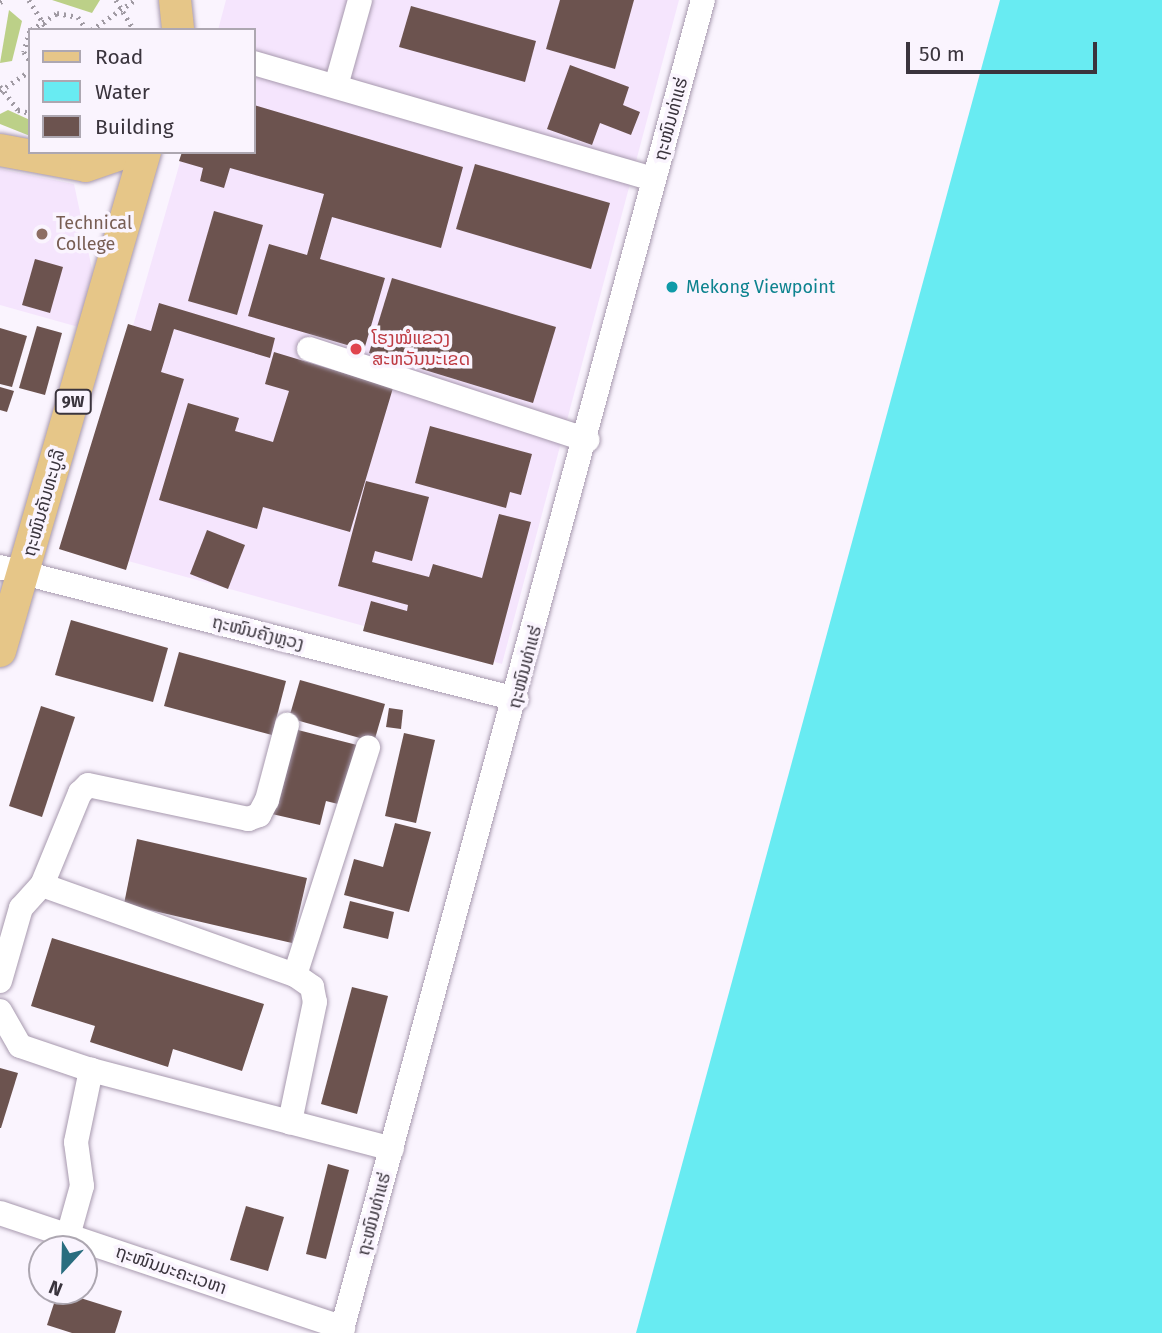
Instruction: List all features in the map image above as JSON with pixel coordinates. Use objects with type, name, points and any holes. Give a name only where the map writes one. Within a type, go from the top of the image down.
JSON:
[{"type":"main road","points":[[175,0],[179,28]]},
{"type":"main road","points":[[0,150],[86,166],[120,154]]},
{"type":"main road","name":"ຖະໜົນຄັນທະບູລີ","points":[[0,651],[12,570],[144,154]]},
{"type":"street","points":[[180,28],[189,0]]},
{"type":"street","points":[[337,86],[360,0]]},
{"type":"street","name":"ຖະໜົນທ່າແຮ່","points":[[342,1330],[587,440],[703,0]]},
{"type":"street","points":[[256,64],[654,180]]},
{"type":"street","points":[[309,349],[587,440]]},
{"type":"street","name":"ຖະໜົນຄັງຫຼວງ","points":[[12,570],[516,699]]},
{"type":"street","points":[[0,981],[21,908],[42,884],[80,793],[88,785],[247,819],[259,815],[287,725]]},
{"type":"street","points":[[295,975],[368,747]]},
{"type":"street","points":[[42,884],[295,975],[312,987],[315,1002],[290,1122]]},
{"type":"street","points":[[0,1011],[20,1046],[91,1070],[392,1149]]},
{"type":"street","points":[[68,1235],[82,1186],[76,1142],[91,1070]]},
{"type":"street","name":"ຖະໜົນມະຄະເວຫາ","points":[[0,1213],[65,1235]]},
{"type":"street","name":"ຖະໜົນມະຄະເວຫາ","points":[[98,1246],[342,1330]]},
{"type":"path","points":[[29,0],[47,28]]},
{"type":"path","points":[[116,0],[133,28]]},
{"type":"path","points":[[92,28],[135,0]]},
{"type":"path","points":[[34,28],[57,13],[78,17],[87,28]]},
{"type":"path","points":[[28,39],[24,52],[28,58]]},
{"type":"path","points":[[28,72],[1,89],[18,110],[28,112]]},
{"type":"shaded area","name":"ໂຮງໝໍແຂວງ ສະຫວັນນະເຂດ","points":[[226,0],[679,0],[502,664],[70,545],[182,154],[256,154],[256,28],[219,28]]},
{"type":"shaded area","name":"Technical College","points":[[0,169],[74,184],[95,283],[82,328],[0,305]]},
{"type":"green space","points":[[52,0],[100,0],[92,13]]},
{"type":"green space","points":[[9,10],[22,21],[12,61],[0,63]]},
{"type":"green space","points":[[8,110],[28,119],[28,135],[0,124],[0,114]]},
{"type":"water","points":[[1000,0],[1162,0],[1162,1333],[636,1333]]},
{"type":"building","points":[[560,0],[634,0],[615,69],[546,49]]},
{"type":"building","points":[[411,6],[536,41],[525,82],[399,47]]},
{"type":"building","points":[[570,65],[629,87],[623,105],[640,112],[631,135],[600,123],[592,145],[547,129]]},
{"type":"building","points":[[256,106],[463,167],[441,248],[332,217],[320,259],[385,278],[364,350],[248,316],[269,244],[307,255],[324,194],[230,168],[224,188],[200,181],[203,168],[179,161],[181,154],[256,154]]},
{"type":"building","points":[[475,164],[610,203],[591,269],[456,229]]},
{"type":"building","points":[[214,211],[263,225],[237,315],[188,301]]},
{"type":"building","points":[[35,259],[63,267],[50,313],[22,305]]},
{"type":"building","points":[[392,278],[556,327],[533,403],[369,353]]},
{"type":"building","points":[[159,303],[275,338],[270,358],[174,329],[161,372],[184,379],[126,570],[59,549],[128,324],[151,331]]},
{"type":"building","points":[[37,326],[62,333],[45,395],[19,388]]},
{"type":"building","points":[[0,328],[27,336],[12,387],[0,384]]},
{"type":"building","points":[[274,352],[393,388],[350,532],[263,507],[257,529],[159,500],[188,403],[239,418],[235,431],[273,442],[289,391],[265,384]]},
{"type":"building","points":[[0,387],[14,391],[7,412],[0,410]]},
{"type":"building","points":[[430,426],[532,454],[521,495],[510,492],[506,508],[415,483]]},
{"type":"building","points":[[366,481],[429,497],[412,561],[375,551],[372,562],[429,577],[433,564],[482,578],[499,514],[531,522],[493,665],[363,631],[371,601],[407,611],[408,605],[338,586]]},
{"type":"building","points":[[207,530],[245,545],[228,589],[190,574]]},
{"type":"building","points":[[71,620],[168,648],[153,702],[55,675]]},
{"type":"building","points":[[179,652],[286,681],[272,735],[164,706]]},
{"type":"building","points":[[300,680],[385,704],[374,742],[289,718]]},
{"type":"building","points":[[41,706],[75,717],[42,817],[9,806]]},
{"type":"building","points":[[389,708],[403,710],[401,729],[386,727]]},
{"type":"building","points":[[294,729],[361,746],[346,806],[326,801],[320,825],[272,814]]},
{"type":"building","points":[[404,733],[435,740],[416,823],[385,816]]},
{"type":"building","points":[[395,823],[431,832],[409,912],[344,895],[354,859],[383,867]]},
{"type":"building","points":[[137,839],[307,878],[292,943],[124,904]]},
{"type":"building","points":[[350,901],[394,912],[388,939],[343,928]]},
{"type":"building","points":[[52,938],[264,1004],[242,1071],[173,1049],[168,1067],[90,1042],[95,1026],[31,1006]]},
{"type":"building","points":[[352,987],[388,996],[357,1114],[321,1104]]},
{"type":"building","points":[[0,1068],[18,1073],[1,1128],[0,1128]]},
{"type":"building","points":[[328,1164],[349,1170],[326,1259],[306,1254]]},
{"type":"building","points":[[246,1206],[284,1217],[268,1271],[230,1260]]},
{"type":"building","points":[[98,1304],[122,1311],[115,1333],[72,1333],[47,1325],[53,1305]]},
{"type":"place","name":"Technical College","points":[[42,234]]},
{"type":"place","name":"Mekong Viewpoint","points":[[672,287]]},
{"type":"place","name":"ໂຮງໝໍແຂວງ ສະຫວັນນະເຂດ","points":[[356,349]]}]
